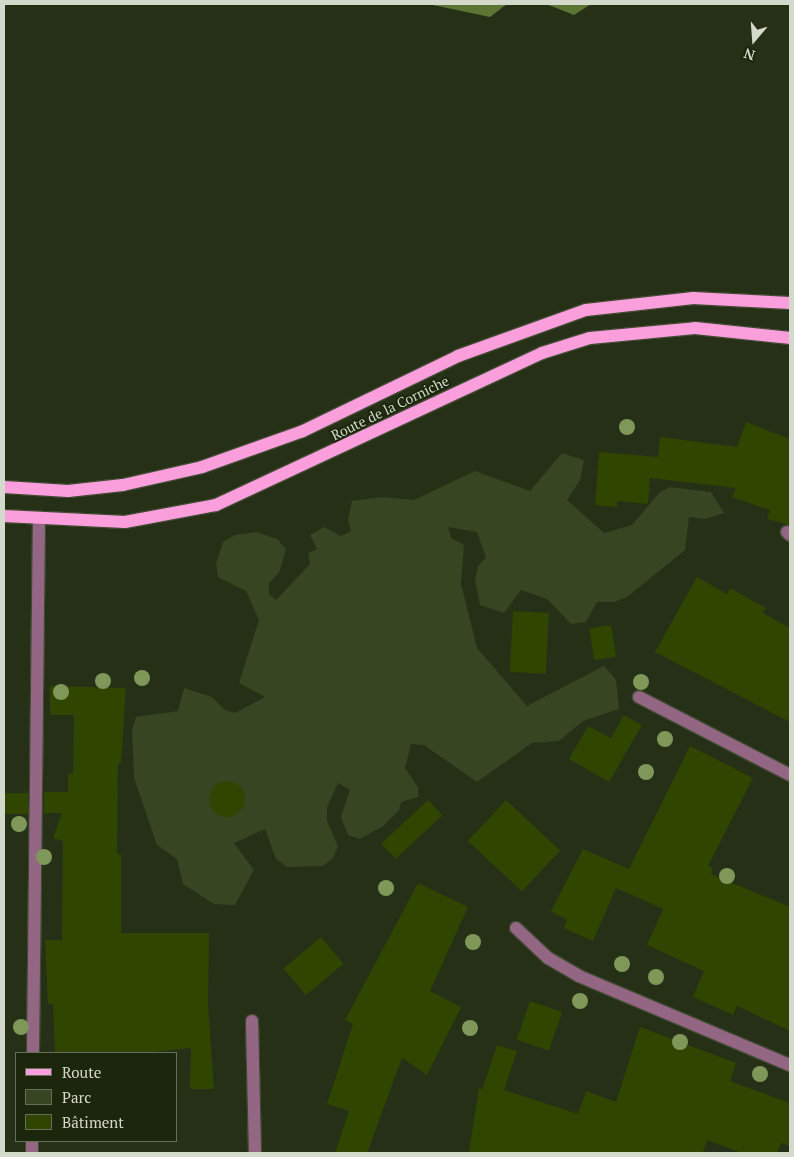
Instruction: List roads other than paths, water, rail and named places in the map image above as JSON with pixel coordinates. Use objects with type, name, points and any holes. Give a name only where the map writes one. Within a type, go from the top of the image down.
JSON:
[{"type":"main road","name":"Route de la Corniche","points":[[4,487],[68,491],[124,485],[193,470],[303,431],[458,356],[586,310],[693,298],[790,303]]},
{"type":"main road","name":"Route de la Corniche","points":[[4,516],[39,520],[125,522],[216,504],[542,353],[590,338],[694,328],[790,338]]},
{"type":"street","points":[[33,1052],[39,520]]},
{"type":"street","points":[[639,697],[790,775]]},
{"type":"street","points":[[516,928],[548,958],[579,976],[790,1065]]},
{"type":"street","points":[[252,1021],[254,1153]]}]
